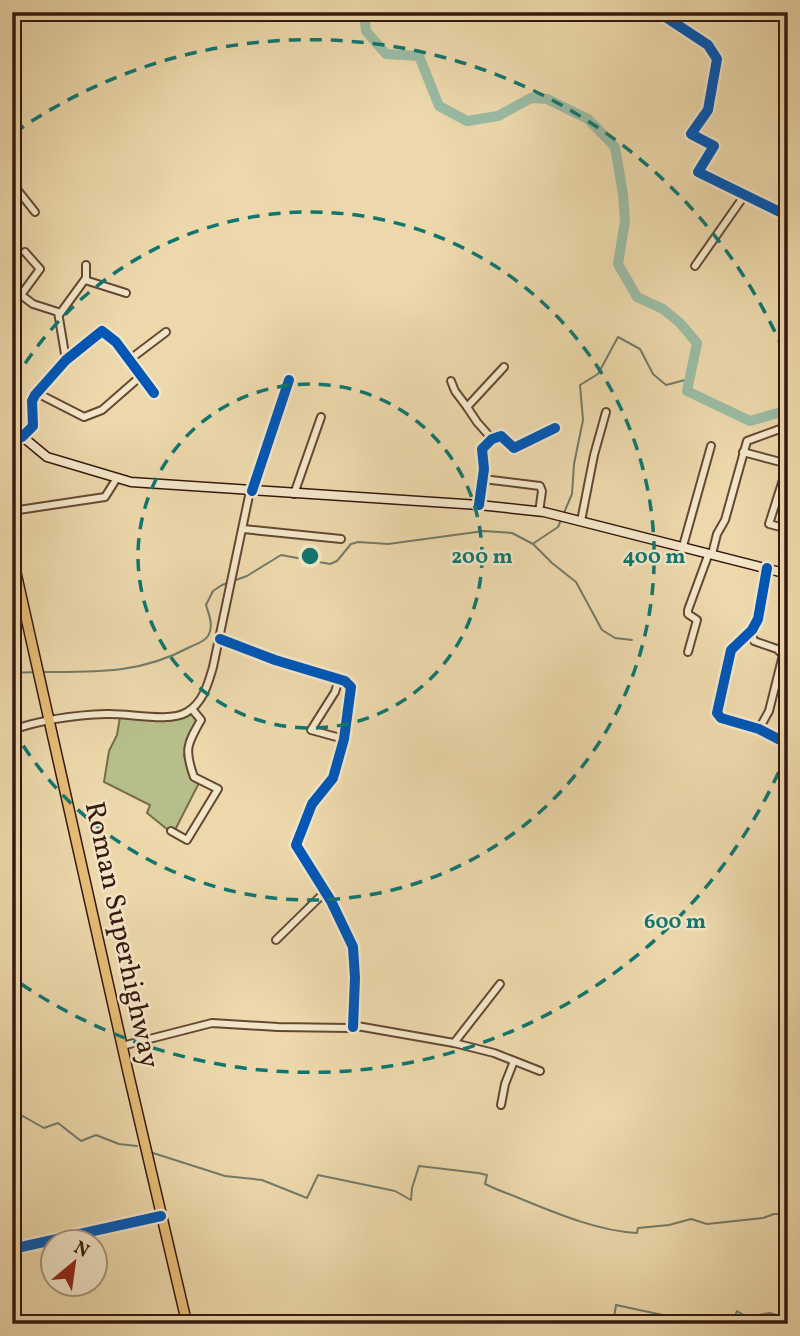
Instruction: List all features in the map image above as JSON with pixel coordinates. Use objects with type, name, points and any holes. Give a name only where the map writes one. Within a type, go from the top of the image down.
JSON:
[{"type":"main road","points":[[12,428],[51,459],[143,484],[479,505],[539,512],[788,574]]},
{"type":"main road","name":"Roman Superhighway","points":[[12,555],[160,1216],[187,1324]]},
{"type":"street","points":[[657,12],[708,45],[717,59],[708,110],[691,134],[713,146],[698,172],[788,216]]},
{"type":"street","points":[[13,186],[36,212]]},
{"type":"street","points":[[695,265],[744,196]]},
{"type":"street","points":[[25,252],[40,269],[21,295],[33,304],[60,315]]},
{"type":"street","points":[[66,360],[60,315],[85,280],[86,265]]},
{"type":"street","points":[[85,280],[126,293]]},
{"type":"street","points":[[22,437],[33,426],[32,401],[37,393],[66,360],[102,331],[116,342],[155,393]]},
{"type":"street","points":[[129,360],[166,332]]},
{"type":"street","points":[[467,407],[504,367]]},
{"type":"street","points":[[37,393],[84,417],[102,410],[141,376]]},
{"type":"street","points":[[12,730],[50,719],[118,713],[171,717],[186,714],[192,709],[206,689],[220,639],[251,491],[289,380]]},
{"type":"street","points":[[451,381],[454,391],[492,439]]},
{"type":"street","points":[[581,521],[606,412]]},
{"type":"street","points":[[293,494],[321,417]]},
{"type":"street","points":[[688,652],[697,620],[688,614],[688,610],[725,520],[747,441],[788,426]]},
{"type":"street","points":[[479,505],[483,479],[482,451],[492,439],[502,436],[514,448],[555,428]]},
{"type":"street","points":[[683,547],[711,446]]},
{"type":"street","points":[[743,452],[788,464],[769,524],[788,529]]},
{"type":"street","points":[[12,510],[63,504],[71,500],[104,498],[117,478]]},
{"type":"street","points":[[483,479],[540,486],[542,491],[539,512]]},
{"type":"street","points":[[243,529],[341,539]]},
{"type":"street","points":[[767,568],[758,619],[751,632],[732,650],[716,711],[721,718],[759,729],[788,744]]},
{"type":"street","points":[[751,632],[754,641],[778,649],[783,655],[769,710],[759,729]]},
{"type":"street","points":[[220,639],[275,660],[339,679],[351,689],[344,739],[333,778],[312,804],[296,845],[325,891],[353,947],[353,1027]]},
{"type":"street","points":[[339,679],[335,692],[312,730],[344,739]]},
{"type":"street","points":[[171,831],[187,840],[218,789],[194,777],[187,757],[189,741],[201,720],[192,709]]},
{"type":"street","points":[[276,940],[325,891]]},
{"type":"street","points":[[454,1043],[500,984]]},
{"type":"street","points":[[122,1046],[212,1023],[278,1027],[353,1027],[454,1043],[494,1053],[540,1071]]},
{"type":"street","points":[[501,1105],[505,1084],[514,1061]]},
{"type":"street","points":[[12,1249],[160,1216]]},
{"type":"green space","points":[[192,711],[200,720],[189,738],[184,756],[200,781],[173,834],[147,813],[150,805],[104,782],[109,751],[117,735],[120,717],[164,719]]},
{"type":"waterway","points":[[364,12],[366,31],[386,54],[419,56],[439,106],[467,121],[498,116],[531,98],[547,99],[588,119],[615,147],[625,221],[618,264],[637,297],[663,309],[680,323],[697,343],[687,391],[750,421],[788,410]]},
{"type":"waterway","points":[[563,515],[572,494],[574,464],[583,420],[580,385],[598,374],[618,337],[640,349],[653,374],[666,385],[689,379]]},
{"type":"waterway","points":[[534,543],[558,527],[561,520]]},
{"type":"waterway","points":[[41,672],[135,667],[171,656],[200,643],[210,632],[206,605],[213,591],[247,576],[281,555],[330,564],[337,561],[351,544],[358,542],[388,544],[484,531],[512,533],[533,544],[576,582],[602,630],[615,638],[632,640]]},
{"type":"waterway","points":[[12,673],[36,672]]},
{"type":"waterway","points":[[12,1110],[44,1128],[58,1123],[81,1141],[96,1135],[119,1144],[137,1146]]},
{"type":"waterway","points":[[153,1153],[225,1176],[262,1180],[307,1198],[318,1175],[395,1191],[411,1200],[419,1166],[478,1173],[487,1175],[485,1184],[565,1216],[601,1227],[637,1233],[638,1228],[669,1225],[691,1219],[707,1224],[788,1214]]},
{"type":"waterway","points":[[613,1324],[616,1305],[705,1324]]},
{"type":"waterway","points":[[732,1324],[737,1311],[747,1317],[770,1313],[786,1318],[788,1316]]},
{"type":"cycle path","points":[[658,12],[708,45],[717,59],[708,110],[691,134],[714,146],[698,172],[788,216]]},
{"type":"cycle path","points":[[22,437],[33,426],[32,401],[35,395],[66,360],[102,331],[116,342],[154,393]]},
{"type":"cycle path","points":[[252,491],[289,380]]},
{"type":"cycle path","points":[[479,505],[484,469],[482,449],[492,439],[501,436],[514,448],[555,428]]},
{"type":"cycle path","points":[[767,568],[758,619],[752,630],[731,650],[717,713],[721,718],[759,729],[788,744]]},
{"type":"cycle path","points":[[220,639],[275,660],[345,681],[351,687],[344,739],[333,778],[312,804],[296,845],[331,901],[353,947],[353,1027]]},
{"type":"cycle path","points":[[12,1249],[161,1216]]}]
